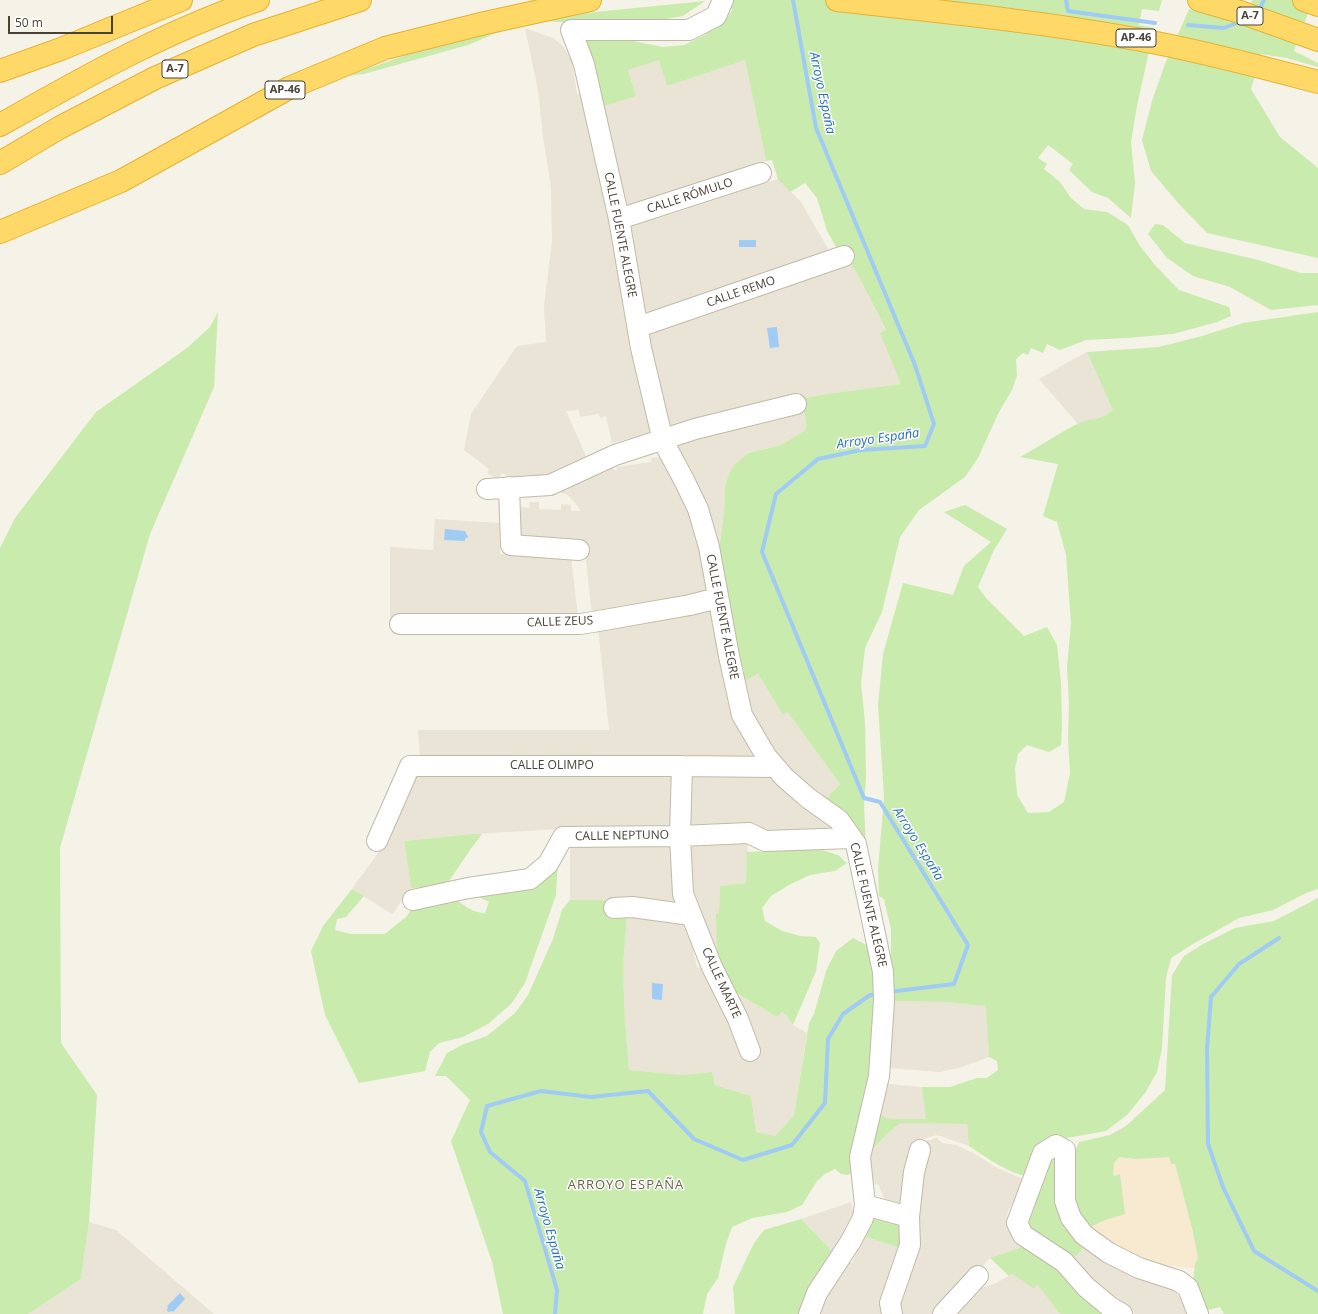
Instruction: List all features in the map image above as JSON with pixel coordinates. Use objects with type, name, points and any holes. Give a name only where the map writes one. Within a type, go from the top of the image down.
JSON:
[{"type":"highway","points":[[0,71],[60,49],[181,0]]},
{"type":"highway","points":[[0,125],[94,72],[169,35],[258,0]]},
{"type":"highway","name":"A-7","points":[[0,163],[59,128],[155,78],[253,36],[360,0]]},
{"type":"highway","name":"AP-46","points":[[0,232],[121,181],[289,88],[385,48],[485,23],[590,0]]},
{"type":"highway","name":"AP-46","points":[[836,0],[1012,20],[1136,39],[1258,66],[1318,82]]},
{"type":"highway","name":"A-7","points":[[1199,0],[1240,12],[1309,37]]},
{"type":"street","name":"CALLE FUENTE ALEGRE","points":[[723,0],[716,16],[689,30],[571,30],[584,64],[619,219],[638,327],[662,441],[698,509],[709,547],[729,656],[742,716],[766,756],[775,767],[808,798],[839,820],[856,844],[883,972],[884,1000],[879,1076],[860,1157],[865,1205],[863,1218],[848,1246],[817,1293],[809,1314]]},
{"type":"street","name":"CALLE RÓMULO","points":[[619,219],[761,173]]},
{"type":"street","name":"CALLE REMO","points":[[638,327],[844,256]]},
{"type":"street","points":[[487,489],[550,485],[615,455],[662,441],[695,429],[796,404]]},
{"type":"street","points":[[509,487],[510,546],[579,550]]},
{"type":"street","name":"CALLE ZEUS","points":[[400,624],[593,622],[690,605],[718,598]]},
{"type":"street","name":"CALLE OLIMPO","points":[[377,841],[410,766],[775,767]]},
{"type":"street","name":"CALLE MARTE","points":[[682,766],[680,836],[683,894],[712,967],[738,1019],[750,1051]]},
{"type":"street","name":"CALLE NEPTUNO","points":[[413,900],[468,888],[530,879],[548,864],[563,837],[680,836],[749,833],[765,841],[852,838]]},
{"type":"street","points":[[614,908],[632,907],[691,915]]},
{"type":"street","points":[[1122,1314],[1110,1307],[1086,1287],[1064,1262],[1022,1234],[1017,1223],[1043,1153],[1056,1145],[1065,1150],[1065,1201],[1071,1218],[1084,1235],[1110,1253],[1139,1268],[1179,1281],[1188,1288],[1198,1314]]},
{"type":"street","points":[[892,1314],[890,1303],[910,1245],[909,1217],[914,1172],[920,1150]]},
{"type":"street","points":[[865,1205],[909,1217]]},
{"type":"street","points":[[943,1314],[978,1276]]},
{"type":"shaded area","points":[[525,28],[553,38],[563,46],[572,61],[577,94],[581,93],[589,119],[655,431],[612,443],[606,416],[600,418],[599,414],[580,417],[579,410],[566,411],[586,459],[549,477],[515,481],[502,473],[498,480],[487,473],[489,469],[464,450],[471,414],[517,346],[546,342],[544,306],[552,241],[551,187],[538,90]]},
{"type":"shaded area","points":[[659,59],[667,86],[745,60],[766,161],[634,206],[626,203],[602,107],[636,96],[628,70]]},
{"type":"shaded area","points":[[778,179],[801,202],[831,254],[644,317],[628,227]]},
{"type":"shaded area","points":[[850,263],[857,273],[886,331],[881,333],[902,384],[827,394],[744,410],[673,428],[667,424],[647,330]]},
{"type":"shaded area","points":[[1087,352],[1114,410],[1101,418],[1078,424],[1039,379]]},
{"type":"shaded area","points":[[802,407],[806,421],[806,430],[781,445],[748,453],[733,466],[725,488],[724,512],[719,550],[672,446],[695,438],[785,418]]},
{"type":"shaded area","points":[[661,457],[686,500],[711,590],[592,616],[584,542],[519,537],[521,507],[529,508],[530,502],[539,502],[539,509],[561,510],[561,504],[571,505],[571,511],[580,511],[568,495],[554,490],[612,462],[614,470],[617,470],[616,467],[652,462],[651,458]]},
{"type":"shaded area","points":[[435,519],[499,523],[500,554],[571,557],[578,616],[390,617],[390,547],[433,550]]},
{"type":"shaded area","points":[[717,608],[720,650],[719,662],[722,663],[763,758],[420,762],[418,730],[609,730],[598,628]]},
{"type":"shaded area","points":[[758,674],[783,715],[787,712],[789,714],[840,784],[824,801],[790,773],[758,726],[740,684]]},
{"type":"shaded area","points":[[674,770],[676,827],[561,829],[473,834],[404,841],[411,888],[392,914],[352,889],[378,853],[417,774]]},
{"type":"shaded area","points":[[687,774],[770,775],[802,806],[831,821],[839,830],[804,834],[760,829],[686,829]]},
{"type":"shaded area","points":[[687,840],[748,841],[746,883],[720,886],[719,913],[717,913],[717,954],[692,891]]},
{"type":"shaded area","points":[[677,841],[677,880],[673,906],[628,900],[570,900],[570,844]]},
{"type":"shaded area","points":[[627,915],[688,923],[697,968],[700,967],[718,994],[718,1003],[727,1019],[735,993],[777,1017],[782,1012],[788,1017],[793,1025],[807,1033],[794,1115],[775,1136],[756,1132],[751,1096],[715,1085],[712,1072],[683,1075],[629,1070],[623,968]]},
{"type":"shaded area","points":[[893,1001],[945,1002],[987,1006],[989,1057],[962,1067],[940,1072],[888,1068]]},
{"type":"shaded area","points":[[887,1084],[922,1087],[927,1119],[891,1119],[877,1114]]},
{"type":"shaded area","points":[[901,1123],[967,1124],[969,1146],[937,1135],[926,1138],[918,1144],[900,1206],[886,1203],[878,1184],[871,1185],[869,1153],[889,1132]]},
{"type":"shaded area","points":[[937,1138],[942,1143],[956,1145],[975,1154],[997,1168],[1025,1180],[1008,1211],[1007,1217],[1014,1239],[1025,1246],[990,1258],[938,1314],[902,1314],[895,1309],[918,1199],[926,1141]]},
{"type":"shaded area","points":[[1119,1157],[1169,1157],[1171,1164],[1175,1164],[1192,1228],[1198,1258],[1195,1268],[1171,1266],[1171,1268],[1157,1267],[1091,1232],[1074,1206]]},
{"type":"shaded area","points":[[851,1202],[855,1219],[834,1253],[801,1219]]},
{"type":"shaded area","points":[[89,1222],[116,1230],[214,1314],[28,1314],[81,1279]]},
{"type":"shaded area","points":[[863,1236],[903,1249],[883,1314],[819,1314],[833,1286],[848,1262],[852,1263]]},
{"type":"shaded area","points":[[1087,1245],[1173,1287],[1171,1289],[1178,1295],[1185,1305],[1188,1314],[1135,1314],[1091,1282],[1073,1259]]},
{"type":"shaded area","points":[[1011,1272],[1038,1284],[1060,1314],[955,1314],[973,1291],[996,1283],[1009,1276]]},
{"type":"green space","points":[[731,0],[1162,0],[1159,11],[1142,9],[1139,25],[1154,28],[1137,106],[1131,142],[1135,183],[1131,218],[1108,198],[1092,192],[1069,170],[1073,164],[1048,145],[1038,158],[1047,164],[1044,169],[1060,182],[1071,198],[1084,209],[1107,212],[1128,225],[1140,246],[1155,265],[1179,290],[1229,307],[1231,316],[1217,322],[1173,334],[1086,340],[1060,350],[1047,344],[1043,353],[1031,348],[1028,355],[1023,353],[1016,359],[1017,376],[1012,390],[999,412],[978,458],[965,477],[919,510],[900,537],[882,612],[865,648],[861,683],[865,722],[866,778],[864,805],[866,846],[824,801],[840,784],[789,714],[787,712],[783,715],[758,674],[743,682],[744,670],[738,656],[719,550],[724,512],[725,488],[733,466],[748,453],[781,445],[806,430],[806,421],[801,399],[901,384],[880,333],[886,330],[857,273],[839,252],[827,231],[817,198],[805,183],[790,192],[778,179],[772,160],[766,161],[745,60],[667,86],[659,60],[628,70],[636,96],[602,107],[584,38],[628,40],[663,47],[684,45],[703,36],[725,21],[732,10]]},
{"type":"green space","points":[[1253,0],[1313,0],[1294,51],[1318,63],[1318,67],[1286,58],[1261,54],[1251,89],[1280,137],[1318,168],[1318,258],[1207,233],[1179,204],[1151,171],[1142,140],[1152,101],[1165,64],[1189,9],[1218,17],[1247,7]]},
{"type":"green space","points":[[705,1],[683,16],[624,26],[527,20]]},
{"type":"green space","points":[[527,20],[468,45],[364,74],[347,76],[445,41]]},
{"type":"green space","points":[[1155,224],[1163,225],[1185,243],[1258,260],[1301,273],[1318,273],[1318,305],[1271,310],[1230,287],[1193,276],[1167,258],[1148,234]]},
{"type":"green space","points":[[218,312],[214,387],[150,534],[60,848],[61,1043],[97,1095],[89,1222],[81,1279],[28,1314],[0,1314],[0,548],[15,518],[96,412],[187,348],[210,327]]},
{"type":"green space","points":[[1318,312],[1318,889],[1306,893],[1273,910],[1239,918],[1171,958],[1166,978],[1162,1048],[1157,1072],[1145,1093],[1127,1115],[1106,1131],[1050,1141],[1029,1177],[1005,1169],[969,1146],[967,1124],[901,1123],[889,1132],[869,1153],[877,1114],[891,1119],[926,1119],[922,1087],[950,1087],[977,1078],[987,1078],[998,1070],[997,1061],[989,1057],[986,1006],[945,1002],[893,1001],[891,929],[884,899],[879,896],[878,869],[884,797],[878,705],[883,654],[903,583],[953,595],[964,566],[991,542],[944,512],[965,505],[1007,529],[994,550],[978,587],[986,598],[1024,636],[1047,627],[1057,645],[1061,683],[1061,745],[1049,752],[1027,745],[1018,754],[1015,769],[1017,795],[1028,813],[1049,812],[1064,802],[1070,773],[1067,667],[1071,623],[1066,555],[1057,522],[1043,516],[1058,464],[1020,457],[1077,424],[1099,418],[1113,410],[1087,352],[1159,347],[1202,336],[1243,323]]},
{"type":"green space","points":[[482,834],[449,881],[434,887],[411,888],[404,841]]},
{"type":"green space","points":[[819,849],[838,855],[847,863],[835,871],[810,875],[789,885],[771,896],[762,908],[765,921],[782,931],[800,936],[816,937],[820,943],[816,971],[793,1025],[788,1017],[782,1012],[777,1017],[736,993],[731,999],[717,953],[716,914],[719,913],[720,886],[746,883],[747,852]]},
{"type":"green space","points":[[558,860],[556,895],[525,983],[511,1004],[488,1024],[463,1037],[439,1043],[430,1052],[425,1071],[359,1083],[325,1015],[311,951],[323,926],[352,889],[364,896],[346,917],[337,919],[335,930],[351,934],[385,934],[406,917],[414,905],[451,896],[476,912],[485,913],[489,902],[470,893]]},
{"type":"green space","points":[[1318,898],[1318,1314],[1224,1314],[1220,1307],[1208,1310],[1193,1280],[1195,1264],[1198,1258],[1192,1228],[1175,1164],[1171,1164],[1169,1157],[1136,1159],[1119,1157],[1114,1163],[1113,1174],[1115,1176],[1120,1174],[1125,1214],[1105,1220],[1088,1228],[1074,1206],[1073,1156],[1079,1142],[1110,1135],[1126,1126],[1165,1090],[1172,975],[1184,956],[1203,944],[1235,928],[1274,921]]},
{"type":"green space","points":[[570,900],[608,900],[609,916],[627,915],[623,968],[629,1070],[683,1075],[712,1072],[715,1085],[751,1096],[756,1132],[775,1136],[794,1115],[809,1023],[814,1014],[826,971],[836,951],[853,938],[870,947],[875,969],[874,1060],[855,1171],[848,1175],[841,1174],[835,1169],[825,1174],[817,1181],[802,1205],[787,1212],[752,1218],[732,1227],[726,1244],[718,1278],[707,1294],[703,1314],[503,1314],[492,1262],[451,1141],[470,1100],[446,1076],[435,1076],[447,1053],[464,1044],[487,1036],[515,1013],[528,995],[553,939],[562,910]]},
{"type":"green space","points":[[1053,1151],[1087,1245],[1073,1259],[1027,1230],[1026,1214]]},
{"type":"green space","points":[[870,1217],[900,1224],[903,1249],[863,1236]]},
{"type":"green space","points":[[801,1219],[834,1253],[802,1314],[735,1314],[733,1287],[754,1243],[764,1230]]},
{"type":"green space","points":[[1028,1245],[1042,1253],[1109,1314],[1060,1314],[1038,1285],[1033,1288],[1011,1273],[1009,1276],[990,1258]]},
{"type":"water","points":[[739,240],[756,240],[756,247],[739,247]]},
{"type":"water","points":[[777,327],[779,347],[770,348],[767,328]]},
{"type":"water","points":[[445,529],[465,531],[468,537],[465,541],[444,540]]},
{"type":"water","points":[[652,983],[663,984],[662,1000],[652,999]]},
{"type":"water","points":[[180,1293],[185,1299],[173,1312],[168,1312],[167,1306]]},
{"type":"waterway","name":"Arroyo España","points":[[793,0],[816,128],[915,365],[934,424],[925,446],[861,450],[818,459],[776,494],[762,552],[864,798],[880,802],[968,945],[954,984],[888,992]]},
{"type":"waterway","name":"Arroyo España","points":[[1066,0],[1068,11],[1155,23]]},
{"type":"waterway","name":"Arroyo España","points":[[1258,12],[1264,0]]},
{"type":"waterway","name":"Arroyo España","points":[[1188,25],[1224,28],[1242,21]]},
{"type":"waterway","points":[[1279,938],[1239,964],[1211,997],[1207,1049],[1208,1144],[1223,1187],[1254,1251],[1318,1291]]},
{"type":"waterway","name":"Arroyo España","points":[[555,1314],[557,1290],[525,1181],[490,1152],[481,1132],[487,1106],[541,1091],[591,1097],[648,1091],[694,1139],[743,1160],[792,1145],[825,1103],[828,1039],[843,1014],[870,995],[877,994]]},
{"type":"district","name":"ARROYO ESPAÑA","points":[[626,1185]]}]
